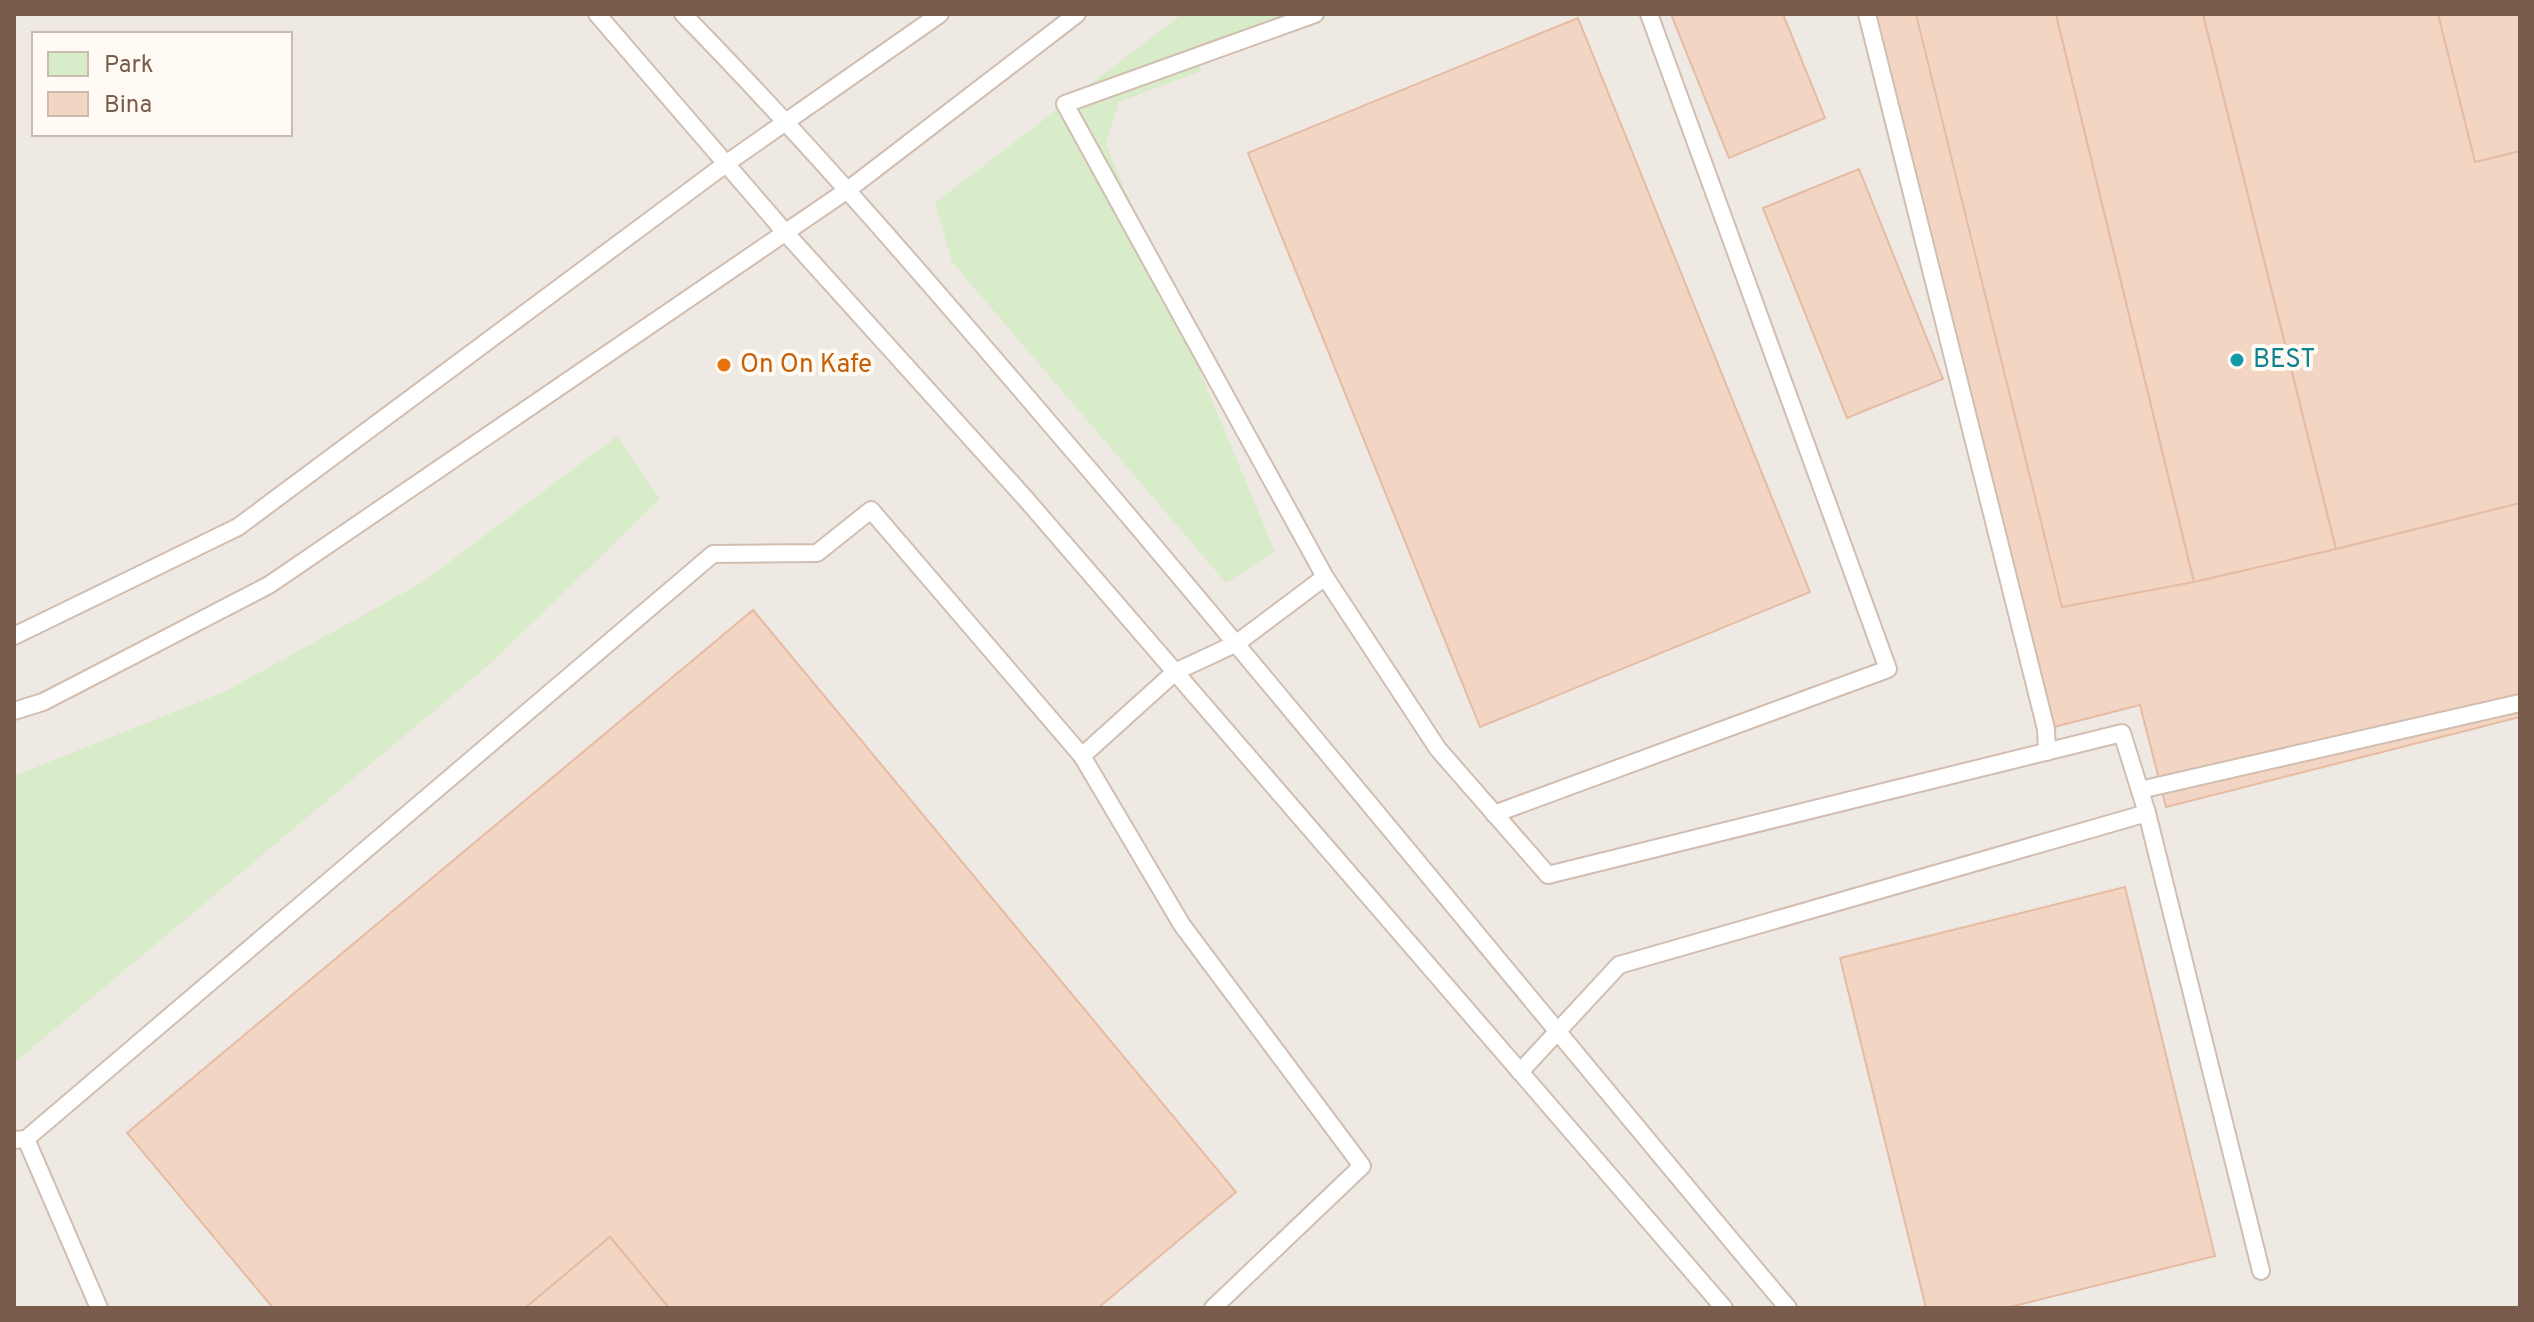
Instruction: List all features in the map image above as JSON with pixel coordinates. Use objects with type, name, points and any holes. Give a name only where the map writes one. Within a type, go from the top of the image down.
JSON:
[{"type":"lane","points":[[597,14],[784,231],[1175,672],[1724,1308]]},
{"type":"lane","points":[[683,14],[849,189],[1237,643],[1555,1031],[1788,1308]]},
{"type":"lane","points":[[14,636],[238,527],[727,163],[940,14]]},
{"type":"lane","points":[[14,711],[43,702],[269,585],[849,189],[1077,14]]},
{"type":"lane","points":[[1315,14],[1065,104],[1325,577],[1438,749],[1548,875],[2122,733],[2147,813],[2261,1271]]},
{"type":"lane","points":[[1494,814],[1888,669],[1649,14]]},
{"type":"lane","points":[[1867,14],[2046,729],[2047,752]]},
{"type":"lane","points":[[99,1308],[20,1140],[713,554],[817,553],[871,510],[1082,756],[1182,925],[1362,1166],[1213,1308]]},
{"type":"lane","points":[[1082,756],[1175,672],[1237,643],[1325,577]]},
{"type":"lane","points":[[2140,790],[2520,703]]},
{"type":"lane","points":[[1520,1072],[1619,965],[2147,813]]},
{"type":"shaded area","points":[[14,14],[2520,14],[2520,1308],[14,1308]]},
{"type":"green space","points":[[1182,14],[1291,14],[1197,50],[1201,71],[1119,102],[1106,144],[1275,552],[1226,583],[952,262],[935,203]]},
{"type":"green space","points":[[617,436],[660,499],[490,664],[14,1063],[14,776],[224,692],[423,582]]},
{"type":"building","points":[[1671,14],[1783,14],[1825,118],[1729,158]]},
{"type":"building","name":"BEST","points":[[1868,14],[2520,14],[2520,717],[2166,807],[2140,705],[2046,729]]},
{"type":"building","points":[[1916,14],[2056,14],[2194,582],[2062,607]]},
{"type":"building","points":[[2056,14],[2203,14],[2336,549],[2194,582]]},
{"type":"building","points":[[2203,14],[2438,14],[2475,162],[2520,151],[2520,503],[2336,549]]},
{"type":"building","points":[[1578,18],[1810,592],[1480,727],[1248,153]]},
{"type":"building","points":[[1859,169],[1943,379],[1847,418],[1763,208]]},
{"type":"building","points":[[753,610],[1236,1192],[1098,1308],[669,1308],[610,1237],[525,1308],[273,1308],[127,1133]]},
{"type":"building","points":[[2125,887],[2215,1256],[2006,1308],[1926,1308],[1840,958]]},
{"type":"building","points":[[610,1237],[669,1308],[525,1308]]},
{"type":"place","name":"BEST","points":[[2237,360]]},
{"type":"place","name":"On On Kafe","points":[[724,365]]}]
